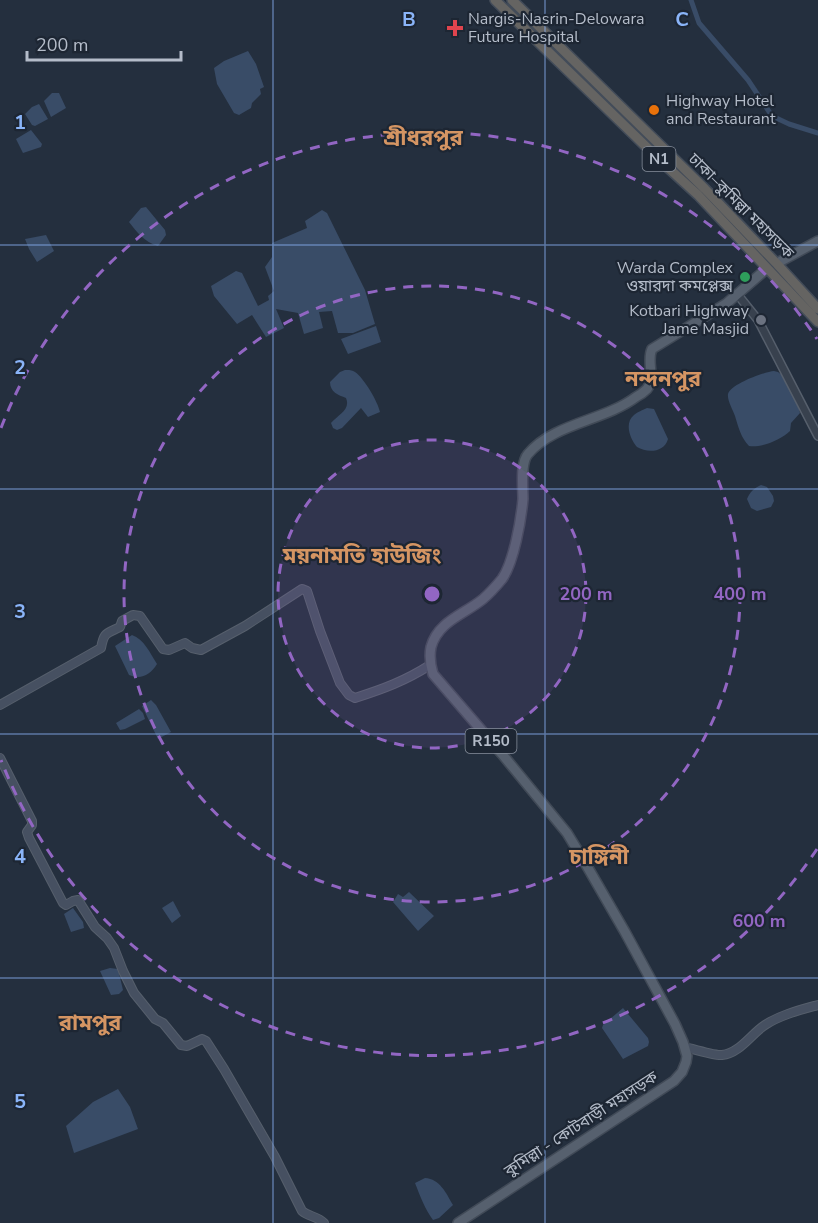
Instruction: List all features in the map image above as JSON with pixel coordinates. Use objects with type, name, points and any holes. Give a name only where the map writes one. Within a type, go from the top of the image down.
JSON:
[{"type":"highway","name":"N1","points":[[495,0],[663,163],[692,184],[737,236],[818,322]]},
{"type":"highway","name":"ঢাকা–কুমিল্লা মহাসড়ক","points":[[512,0],[692,184],[777,264],[818,309]]},
{"type":"highway","points":[[818,301],[706,183],[701,179],[692,184],[689,192],[818,328]]},
{"type":"main road","points":[[781,261],[818,241]]},
{"type":"main road","points":[[0,705],[101,648],[105,635],[120,627],[122,621],[134,615],[140,616],[163,649],[169,650],[185,643],[201,650],[245,626],[302,589],[307,591],[340,683],[352,698],[383,690],[409,678],[430,665],[429,655],[437,633],[442,627],[484,598],[503,578],[514,546],[522,502],[526,456],[548,438],[572,426],[611,413],[647,389],[651,378],[650,353],[652,349],[738,295],[764,271]]},
{"type":"main road","name":"R150","points":[[430,665],[433,674],[567,833],[625,932],[685,1047]]},
{"type":"main road","points":[[0,758],[32,820],[32,825],[27,832],[29,838],[63,903],[66,905],[78,900],[95,927],[114,948],[134,993],[152,1016],[163,1023],[181,1045],[187,1046],[202,1039],[206,1041],[275,1157],[302,1211],[315,1216],[324,1223]]},
{"type":"main road","points":[[685,1047],[718,1055],[729,1053],[736,1050],[764,1025],[788,1014],[818,1005]]},
{"type":"main road","name":"কুমিল্লা - কোটবাড়ী মহাসড়ক","points":[[458,1223],[674,1081],[684,1069],[687,1056],[685,1047]]},
{"type":"street","points":[[738,295],[758,320],[818,436]]},
{"type":"water","points":[[248,51],[256,64],[264,87],[260,89],[261,94],[252,103],[251,108],[239,115],[234,113],[217,84],[214,68]]},
{"type":"water","points":[[52,93],[59,93],[66,108],[51,117],[44,101]]},
{"type":"water","points":[[39,104],[48,119],[35,126],[25,114]]},
{"type":"water","points":[[31,130],[42,144],[41,147],[23,153],[16,139]]},
{"type":"water","points":[[146,207],[165,230],[166,235],[158,246],[145,239],[129,222],[141,208]]},
{"type":"water","points":[[322,210],[327,213],[365,290],[375,324],[353,333],[338,333],[332,311],[319,312],[323,328],[304,334],[298,313],[276,309],[284,328],[266,337],[252,315],[237,324],[214,296],[211,286],[236,271],[242,273],[258,306],[269,300],[268,296],[274,291],[265,267],[272,257],[272,243],[307,228],[305,221]]},
{"type":"water","points":[[46,235],[54,251],[37,262],[25,239]]},
{"type":"water","points":[[376,326],[381,342],[348,354],[341,339]]},
{"type":"water","points":[[345,370],[355,372],[362,379],[374,397],[380,412],[368,417],[361,408],[342,428],[337,430],[331,423],[343,412],[347,402],[346,398],[333,391],[330,382]]},
{"type":"water","points":[[774,371],[782,375],[800,413],[791,423],[790,431],[781,437],[765,445],[749,446],[740,432],[728,394],[741,383]]},
{"type":"water","points":[[647,408],[654,409],[668,439],[663,447],[655,451],[637,447],[629,431],[631,418]]},
{"type":"water","points":[[761,485],[767,487],[774,501],[771,507],[757,511],[751,508],[747,499],[756,487]]},
{"type":"water","points":[[132,635],[143,643],[157,664],[148,674],[141,677],[129,675],[115,646]]},
{"type":"water","points":[[151,700],[171,732],[158,739],[142,706]]},
{"type":"water","points":[[139,709],[145,719],[120,730],[116,723]]},
{"type":"water","points":[[409,892],[434,916],[418,931],[393,902],[398,894],[403,897]]},
{"type":"water","points":[[173,901],[181,916],[172,923],[162,908]]},
{"type":"water","points":[[73,908],[83,922],[84,928],[71,932],[64,914]]},
{"type":"water","points":[[110,968],[118,969],[123,990],[119,994],[111,995],[100,971]]},
{"type":"water","points":[[623,1008],[649,1042],[648,1046],[623,1059],[602,1028]]},
{"type":"water","points":[[118,1089],[130,1107],[138,1129],[74,1153],[66,1126],[93,1102]]},
{"type":"water","points":[[425,1178],[439,1184],[453,1205],[439,1218],[433,1220],[415,1183]]},
{"type":"waterway","points":[[691,0],[699,23],[748,80],[772,116],[818,133]]},
{"type":"place","name":"Nargis-Nasrin-Delowara Future Hospital","points":[[455,28]]},
{"type":"place","name":"Highway Hotel and Restaurant","points":[[654,110]]},
{"type":"place","name":"Warda Complex ওয়ারদা কমপ্লেক্স","points":[[745,277]]},
{"type":"place","name":"Kotbari Highway Jame Masjid","points":[[761,320]]},
{"type":"district","name":"শ্রীধরপুর","points":[[423,138]]},
{"type":"district","name":"নন্দনপুর","points":[[663,379]]},
{"type":"district","name":"ময়নামতি হাউজিং","points":[[362,556]]},
{"type":"district","name":"চাঙ্গিনী","points":[[599,857]]},
{"type":"district","name":"রামপুর","points":[[90,1023]]}]
